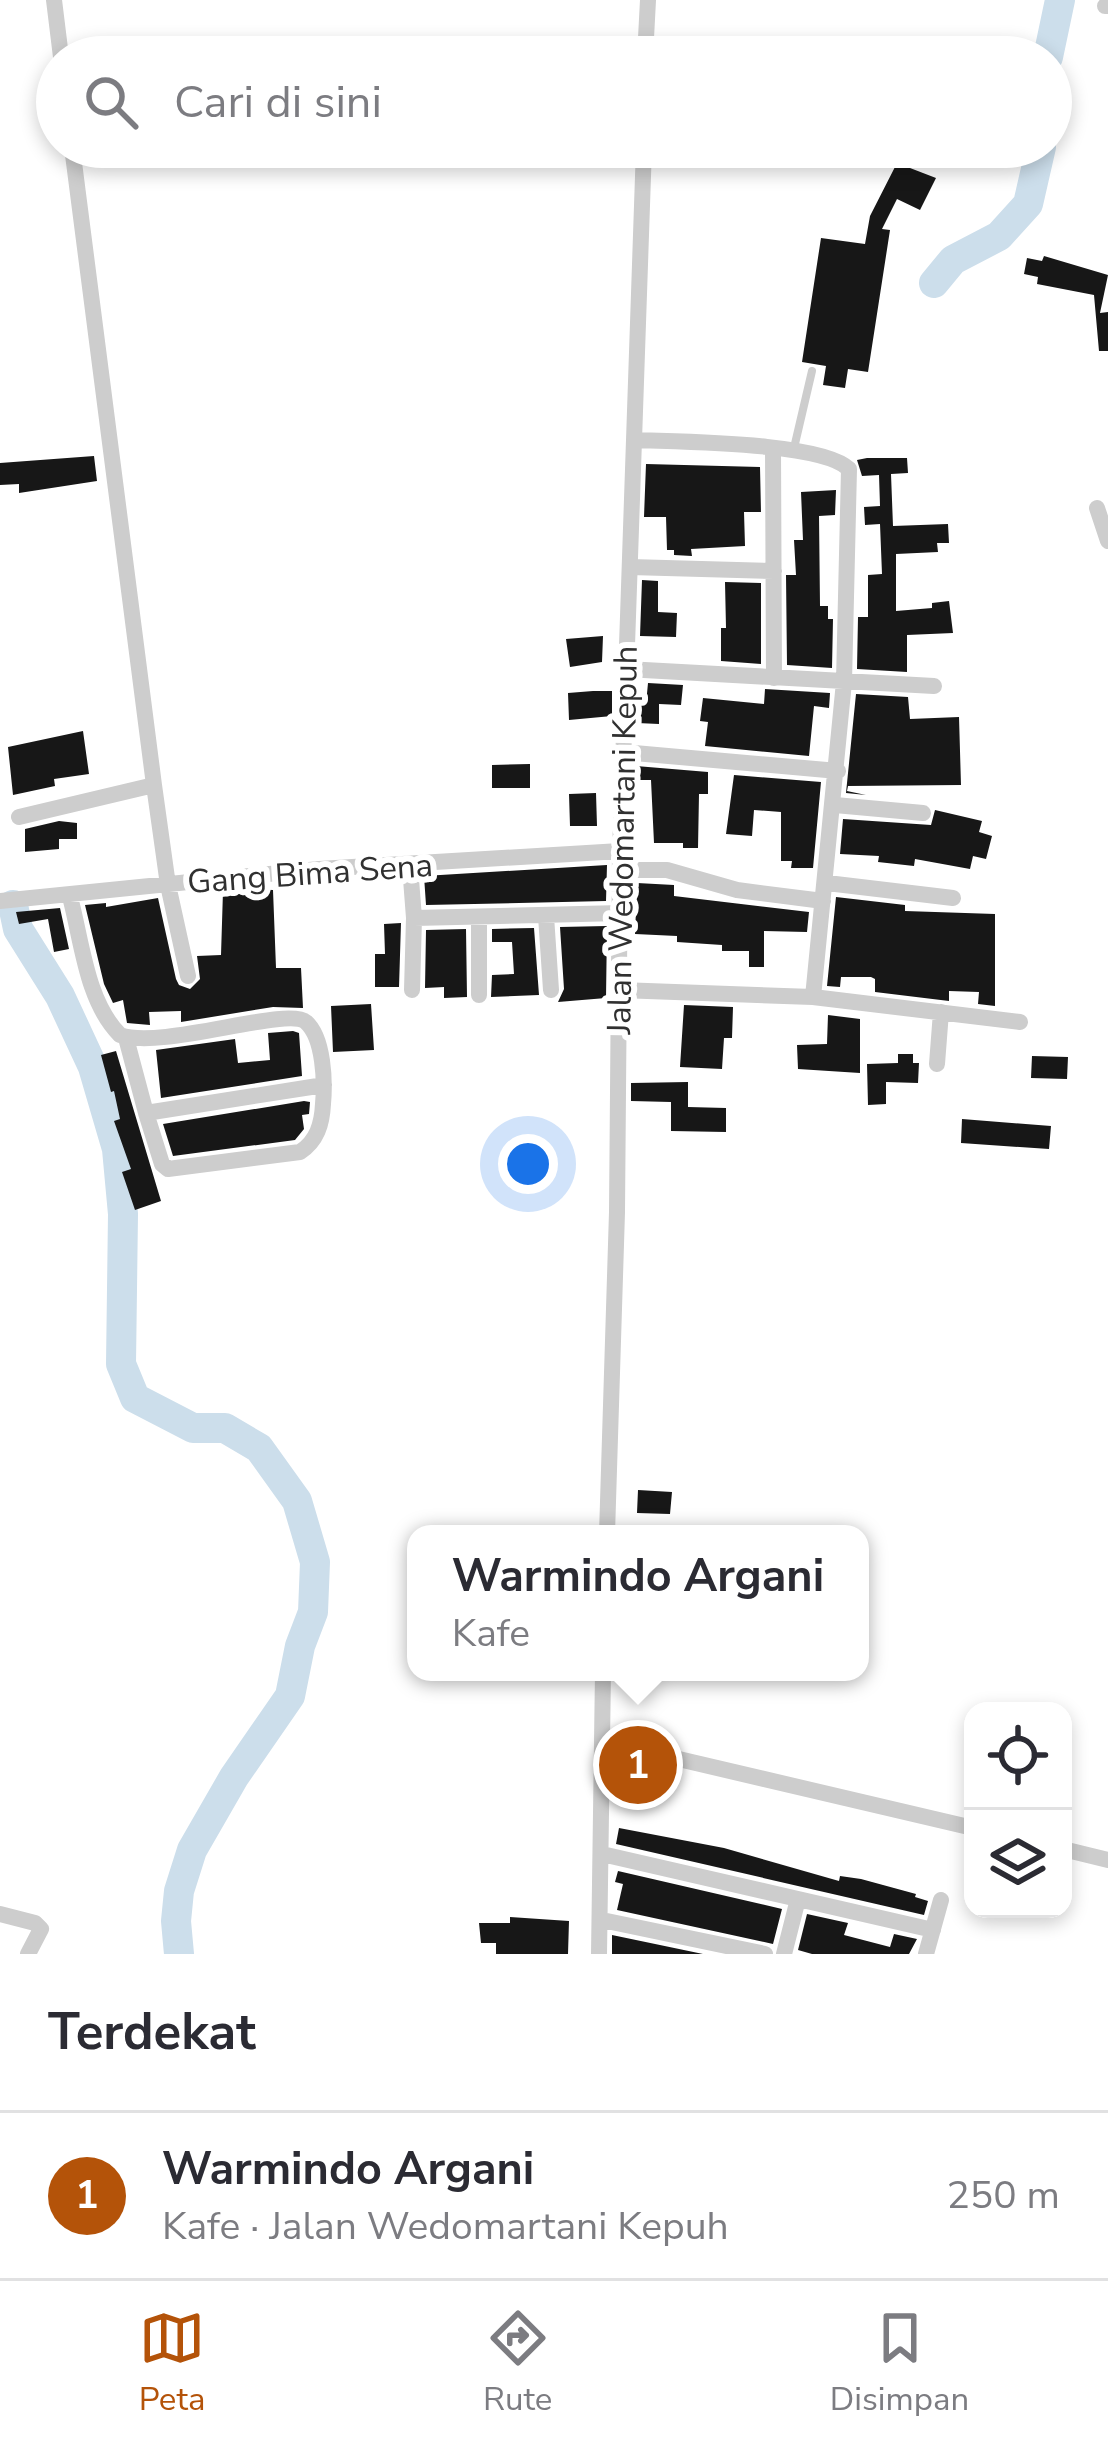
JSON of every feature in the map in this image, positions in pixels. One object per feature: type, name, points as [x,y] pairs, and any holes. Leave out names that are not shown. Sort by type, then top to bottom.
[{"type":"street","points":[[54,0],[58,36]]},
{"type":"street","points":[[646,36],[647,0]]},
{"type":"street","points":[[74,168],[168,885],[188,976]]},
{"type":"street","name":"Jalan Wedomartani Kepuh","points":[[607,1525],[620,861],[643,168]]},
{"type":"street","points":[[635,440],[794,450],[838,460],[852,477],[838,771],[813,998]]},
{"type":"street","points":[[773,448],[774,678]]},
{"type":"street","points":[[1097,508],[1108,541]]},
{"type":"street","points":[[630,567],[774,571]]},
{"type":"street","points":[[626,669],[934,686]]},
{"type":"street","points":[[623,752],[838,771]]},
{"type":"street","points":[[19,817],[154,785]]},
{"type":"street","points":[[835,805],[923,813]]},
{"type":"street","name":"Gang Bima Sena","points":[[0,901],[320,869],[620,861],[736,890],[952,898]]},
{"type":"street","points":[[410,866],[412,991]]},
{"type":"street","points":[[70,896],[99,1001],[111,1025],[126,1038],[162,1165],[168,1169],[293,1155],[306,1149],[322,1125],[325,1085],[315,1037],[302,1019],[253,1022],[217,1032],[126,1038]]},
{"type":"street","points":[[414,918],[620,913]]},
{"type":"street","points":[[478,995],[479,916]]},
{"type":"street","points":[[546,916],[551,990]]},
{"type":"street","points":[[620,990],[813,998],[1020,1022]]},
{"type":"street","points":[[937,1064],[941,1012]]},
{"type":"street","points":[[146,1113],[325,1085]]},
{"type":"street","points":[[599,1954],[603,1681]]},
{"type":"street","points":[[602,1741],[964,1826]]},
{"type":"street","points":[[1072,1851],[1108,1859]]},
{"type":"street","points":[[602,1854],[933,1930]]},
{"type":"street","points":[[784,1954],[798,1899]]},
{"type":"street","points":[[926,1954],[941,1900]]},
{"type":"street","points":[[0,1914],[41,1929],[28,1954]]},
{"type":"street","points":[[602,1920],[765,1954]]},
{"type":"lane","points":[[794,450],[812,371]]},
{"type":"building","points":[[894,168],[910,168],[936,178],[920,210],[897,199],[882,229],[890,230],[868,372],[848,369],[845,388],[823,385],[826,366],[802,362],[821,238],[865,244],[870,216]]},
{"type":"building","points":[[1044,256],[1108,275],[1100,313],[1108,312],[1108,351],[1099,351],[1094,295],[1037,284],[1038,277],[1024,274],[1027,258],[1042,261]]},
{"type":"building","points":[[94,456],[97,481],[19,493],[19,484],[0,485],[0,463]]},
{"type":"building","points":[[907,458],[908,473],[891,474],[893,526],[948,524],[949,543],[937,543],[938,552],[896,554],[896,611],[932,608],[932,603],[949,601],[953,633],[907,635],[907,672],[857,669],[858,617],[868,617],[868,575],[882,574],[880,524],[865,525],[864,507],[880,506],[879,475],[862,476],[857,460]]},
{"type":"building","points":[[646,464],[760,467],[761,512],[744,512],[745,546],[691,549],[692,556],[667,550],[666,517],[644,517]]},
{"type":"building","points":[[836,490],[835,515],[819,516],[820,606],[828,606],[828,619],[833,619],[832,668],[787,665],[786,575],[796,575],[794,540],[803,540],[801,492]]},
{"type":"building","points":[[642,580],[658,581],[658,612],[677,613],[676,637],[640,636]]},
{"type":"building","points":[[725,582],[761,583],[761,664],[721,661]]},
{"type":"building","points":[[603,636],[602,662],[570,667],[566,639]]},
{"type":"building","points":[[648,683],[683,685],[681,705],[659,704],[659,724],[637,723],[638,704],[646,704]]},
{"type":"building","points":[[765,689],[830,693],[829,708],[814,706],[809,756],[705,746],[708,722],[700,721],[703,698],[764,704]]},
{"type":"building","points":[[612,691],[612,716],[569,720],[568,693]]},
{"type":"building","points":[[856,694],[908,697],[910,719],[959,717],[961,785],[848,786],[847,791],[866,795],[846,793]]},
{"type":"building","points":[[83,731],[89,774],[54,779],[55,786],[13,795],[8,747]]},
{"type":"building","points":[[530,764],[530,788],[492,788],[492,765]]},
{"type":"building","points":[[636,766],[708,772],[708,794],[699,794],[698,848],[654,843],[651,780],[635,780]]},
{"type":"building","points":[[734,775],[821,782],[813,868],[791,868],[792,861],[781,861],[781,812],[754,810],[752,836],[726,834]]},
{"type":"building","points":[[596,793],[597,826],[570,826],[569,794]]},
{"type":"building","points":[[935,810],[982,821],[979,832],[992,836],[986,859],[973,856],[970,869],[915,859],[914,866],[878,862],[879,856],[840,854],[843,819],[931,825]]},
{"type":"building","points":[[59,821],[77,823],[77,839],[59,839],[59,849],[25,852],[25,829]]},
{"type":"building","points":[[607,865],[606,901],[426,905],[424,876]]},
{"type":"building","points":[[637,883],[674,885],[674,896],[809,912],[807,932],[764,931],[764,967],[749,967],[749,951],[677,942],[677,936],[635,934]]},
{"type":"building","points":[[273,890],[276,968],[301,968],[303,1008],[273,1007],[181,1022],[181,1011],[149,1012],[150,1025],[127,1023],[123,1000],[113,1003],[104,984],[85,905],[106,903],[106,907],[158,898],[176,979],[190,989],[200,979],[197,956],[221,955],[223,891]]},
{"type":"building","points":[[836,897],[905,905],[905,911],[995,914],[995,1006],[978,1004],[979,992],[949,991],[949,1001],[875,992],[871,977],[841,977],[840,987],[827,986]]},
{"type":"building","points":[[60,908],[69,949],[54,952],[48,919],[19,924],[16,912]]},
{"type":"building","points":[[401,923],[399,987],[375,987],[375,954],[385,954],[384,924]]},
{"type":"building","points":[[607,926],[606,998],[558,1002],[564,989],[560,927]]},
{"type":"building","points":[[534,928],[539,995],[491,997],[492,975],[514,974],[512,942],[492,942],[492,929]]},
{"type":"building","points":[[466,929],[467,997],[444,998],[444,987],[425,988],[426,930]]},
{"type":"building","points":[[371,1004],[374,1050],[333,1052],[331,1006]]},
{"type":"building","points":[[684,1005],[733,1007],[732,1038],[724,1038],[722,1069],[680,1067]]},
{"type":"building","points":[[828,1015],[860,1019],[860,1073],[798,1069],[797,1045],[827,1044]]},
{"type":"building","points":[[268,1033],[299,1033],[302,1076],[161,1098],[156,1050],[235,1039],[238,1063],[270,1060]]},
{"type":"building","points":[[116,1051],[161,1201],[135,1210],[122,1172],[131,1169],[114,1121],[120,1119],[114,1091],[101,1055]]},
{"type":"building","points":[[898,1054],[913,1054],[913,1063],[919,1063],[918,1083],[886,1082],[886,1104],[868,1105],[867,1064],[898,1063]]},
{"type":"building","points":[[1032,1056],[1068,1057],[1067,1079],[1031,1078]]},
{"type":"building","points":[[688,1082],[688,1107],[726,1108],[726,1132],[671,1131],[671,1102],[631,1101],[631,1083]]},
{"type":"building","points":[[310,1102],[309,1114],[302,1115],[304,1129],[295,1140],[173,1156],[163,1124]]},
{"type":"building","points":[[962,1119],[1051,1126],[1049,1149],[961,1143]]},
{"type":"building","points":[[638,1490],[672,1492],[670,1514],[637,1513]]},
{"type":"building","points":[[619,1828],[724,1848],[839,1881],[840,1876],[861,1879],[928,1901],[924,1915],[616,1844]]},
{"type":"building","points":[[618,1871],[782,1909],[773,1944],[617,1910],[623,1884],[615,1882]]},
{"type":"building","points":[[807,1914],[848,1923],[844,1935],[890,1947],[894,1934],[917,1939],[909,1954],[812,1954],[798,1950]]},
{"type":"building","points":[[510,1917],[569,1921],[568,1954],[496,1954],[496,1943],[481,1943],[479,1923],[510,1923]]},
{"type":"building","points":[[612,1935],[703,1954],[612,1954]]},
{"type":"waterway","points":[[1052,36],[1060,0]]},
{"type":"waterway","points":[[934,283],[953,260],[999,236],[1028,204],[1036,168]]},
{"type":"waterway","points":[[13,905],[18,929],[60,996],[93,1067],[117,1149],[123,1214],[121,1364],[135,1398],[193,1428],[225,1428],[259,1448],[297,1501],[315,1562],[313,1612],[290,1696],[234,1777],[192,1850],[179,1891],[179,1954]]},
{"type":"place","name":"Warmindo Argani","points":[[638,1765]]}]
